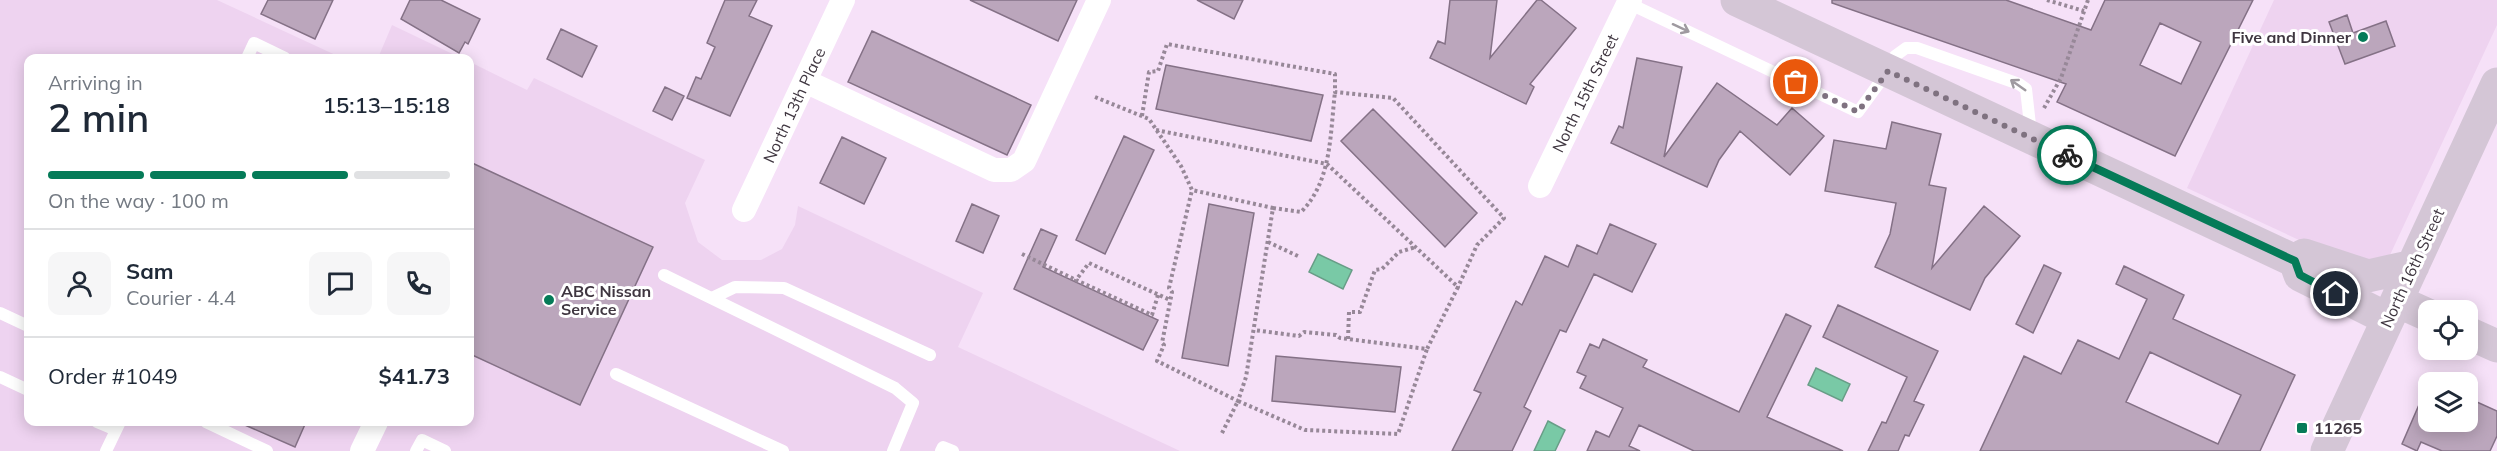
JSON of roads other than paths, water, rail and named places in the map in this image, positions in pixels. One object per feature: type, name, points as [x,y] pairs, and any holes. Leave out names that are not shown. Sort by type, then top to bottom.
[{"type":"street","name":"North 13th Place","points":[[744,210],[843,0]]},
{"type":"street","points":[[805,81],[994,170],[1011,170],[1024,161],[1099,0]]},
{"type":"street","points":[[1737,0],[1888,71],[2035,127],[2295,261],[2300,275],[2392,310],[2418,314]]},
{"type":"street","name":"North 15th Street","points":[[1540,186],[1627,1]]},
{"type":"street","name":"North 16th Street","points":[[2327,451],[2497,84]]},
{"type":"street","points":[[2295,261],[2304,255],[2368,276],[2413,266]]},
{"type":"street","points":[[2478,337],[2497,346]]},
{"type":"street","points":[[362,451],[374,426]]},
{"type":"lane","points":[[1627,1],[1858,112],[1888,71],[1895,56],[1906,48],[1917,48],[2004,76],[2026,89],[2035,127]]},
{"type":"lane","points":[[249,54],[254,43],[277,54]]},
{"type":"lane","points":[[664,275],[895,388],[914,403],[893,451]]},
{"type":"lane","points":[[712,298],[735,287],[784,288],[930,356]]},
{"type":"lane","points":[[0,313],[24,324]]},
{"type":"lane","points":[[616,374],[783,451]]},
{"type":"lane","points":[[0,377],[24,388]]},
{"type":"lane","points":[[106,451],[118,426]]},
{"type":"lane","points":[[214,426],[267,451]]},
{"type":"lane","points":[[416,451],[422,440],[446,451]]},
{"type":"lane","points":[[941,451],[943,447],[953,451]]},
{"type":"place","name":"Five and Dinner","points":[[2363,37]]},
{"type":"place","name":"ABC Nissan Service","points":[[549,300]]},
{"type":"place","name":"11265","points":[[2302,428]]}]
